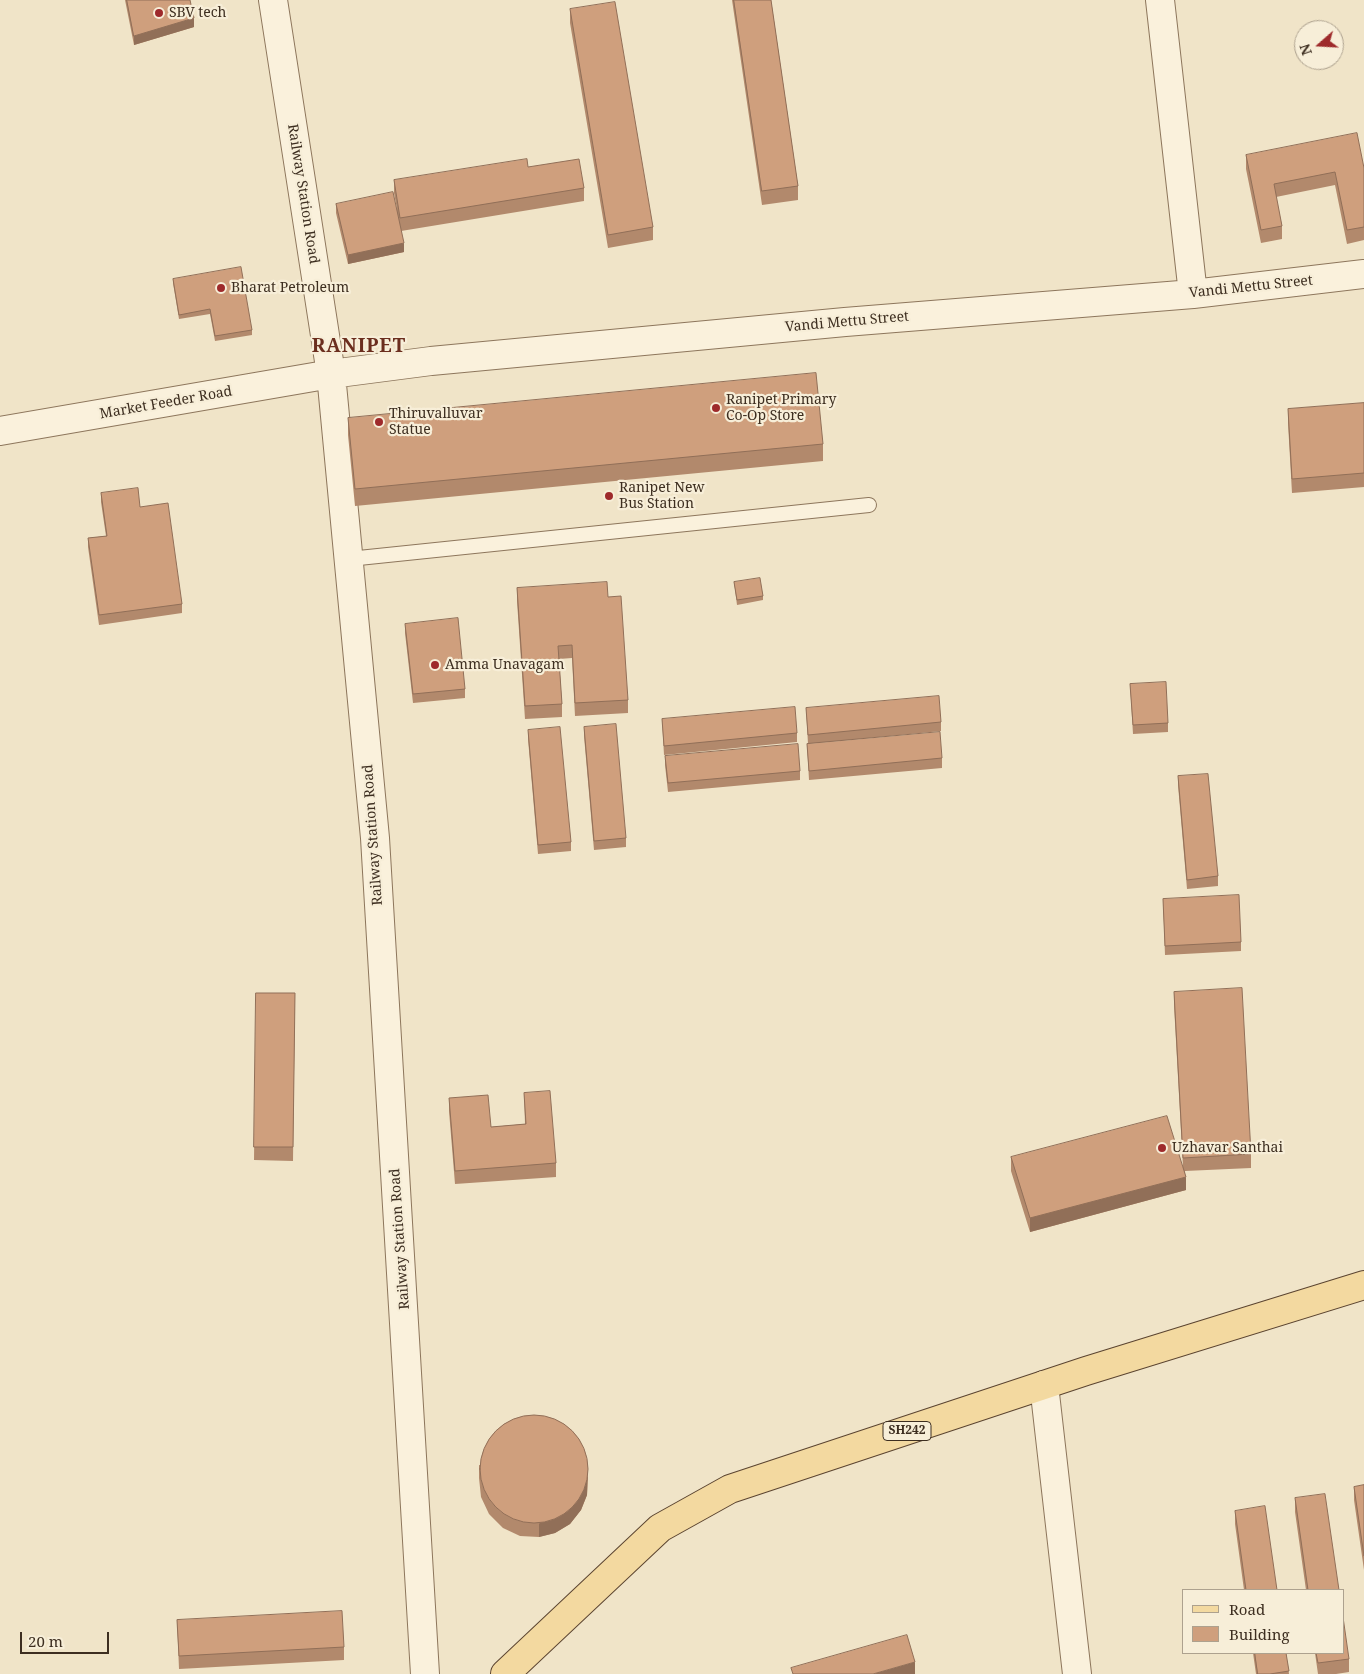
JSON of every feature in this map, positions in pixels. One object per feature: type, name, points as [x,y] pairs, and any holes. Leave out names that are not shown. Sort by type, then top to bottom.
[{"type":"main road","name":"SH242","points":[[505,1674],[660,1528],[730,1489],[1044,1385],[1364,1285]]},
{"type":"street","name":"Railway Station Road","points":[[273,0],[331,374],[375,838],[425,1674]]},
{"type":"street","points":[[1160,0],[1193,294]]},
{"type":"street","name":"Vandi Mettu Street","points":[[331,374],[431,361],[835,323],[1193,294],[1364,274]]},
{"type":"street","name":"Market Feeder Road","points":[[0,431],[331,374]]},
{"type":"street","points":[[1044,1385],[1077,1674]]},
{"type":"lane","points":[[349,559],[869,505]]},
{"type":"building","name":"SBV tech","points":[[127,0],[190,0],[194,18],[134,36]]},
{"type":"building","points":[[734,0],[771,0],[798,186],[762,191]]},
{"type":"building","points":[[615,2],[653,227],[608,235],[570,9]]},
{"type":"building","points":[[1357,133],[1364,168],[1364,227],[1347,230],[1335,172],[1274,184],[1282,226],[1261,230],[1246,155]]},
{"type":"building","points":[[527,159],[528,167],[579,159],[584,188],[400,218],[394,180]]},
{"type":"building","points":[[393,192],[404,243],[348,255],[336,204]]},
{"type":"building","points":[[241,267],[252,330],[215,336],[210,309],[179,315],[173,279]]},
{"type":"building","points":[[816,373],[823,444],[355,489],[348,418]]},
{"type":"building","points":[[1364,403],[1364,473],[1292,479],[1288,409]]},
{"type":"building","points":[[138,488],[140,507],[168,503],[182,604],[99,615],[88,538],[107,536],[101,493]]},
{"type":"building","points":[[760,578],[763,596],[737,600],[734,582]]},
{"type":"building","points":[[607,582],[608,597],[621,596],[628,700],[575,703],[572,645],[558,646],[562,704],[525,706],[517,588]]},
{"type":"building","name":"Amma Unavagam","points":[[458,618],[465,689],[413,694],[405,624]]},
{"type":"building","points":[[1166,682],[1168,723],[1133,725],[1130,684]]},
{"type":"building","points":[[939,696],[941,722],[808,735],[806,708]]},
{"type":"building","points":[[795,707],[797,733],[664,746],[662,719]]},
{"type":"building","points":[[616,724],[626,838],[594,841],[584,727]]},
{"type":"building","points":[[560,727],[571,842],[538,845],[528,730]]},
{"type":"building","points":[[940,732],[942,758],[809,771],[807,744]]},
{"type":"building","points":[[798,744],[800,771],[668,783],[665,756]]},
{"type":"building","points":[[1208,774],[1218,876],[1187,880],[1178,776]]},
{"type":"building","points":[[1239,895],[1241,942],[1165,946],[1163,899]]},
{"type":"building","points":[[1242,988],[1251,1154],[1183,1158],[1174,992]]},
{"type":"building","points":[[256,993],[295,993],[293,1147],[254,1147]]},
{"type":"building","points":[[550,1091],[556,1163],[455,1171],[449,1098],[488,1095],[491,1127],[526,1124],[524,1093]]},
{"type":"building","points":[[1167,1116],[1186,1177],[1030,1218],[1011,1157]]},
{"type":"building","points":[[534,1415],[555,1419],[572,1431],[584,1448],[588,1469],[584,1490],[572,1507],[555,1519],[534,1523],[513,1519],[496,1507],[484,1490],[480,1469],[484,1448],[496,1431],[513,1419]]},
{"type":"building","points":[[1364,1485],[1364,1556],[1354,1487]]},
{"type":"building","points":[[1325,1494],[1339,1589],[1308,1589],[1295,1498]]},
{"type":"building","points":[[1265,1506],[1277,1589],[1246,1589],[1235,1511]]},
{"type":"building","points":[[342,1611],[344,1647],[179,1656],[177,1620]]},
{"type":"building","points":[[1344,1624],[1349,1659],[1318,1663],[1316,1654],[1344,1654]]},
{"type":"building","points":[[907,1635],[915,1662],[873,1674],[793,1674],[791,1668]]},
{"type":"building","points":[[1255,1654],[1286,1654],[1289,1671],[1258,1674]]},
{"type":"place","name":"SBV tech","points":[[159,13]]},
{"type":"place","name":"Bharat Petroleum","points":[[221,288]]},
{"type":"place","name":"Ranipet Primary Co-Op Store","points":[[716,408]]},
{"type":"place","name":"Thiruvalluvar Statue","points":[[379,422]]},
{"type":"place","name":"Ranipet New Bus Station","points":[[609,496]]},
{"type":"place","name":"Amma Unavagam","points":[[435,665]]},
{"type":"place","name":"Uzhavar Santhai","points":[[1162,1148]]},
{"type":"district","name":"RANIPET","points":[[359,347]]}]
